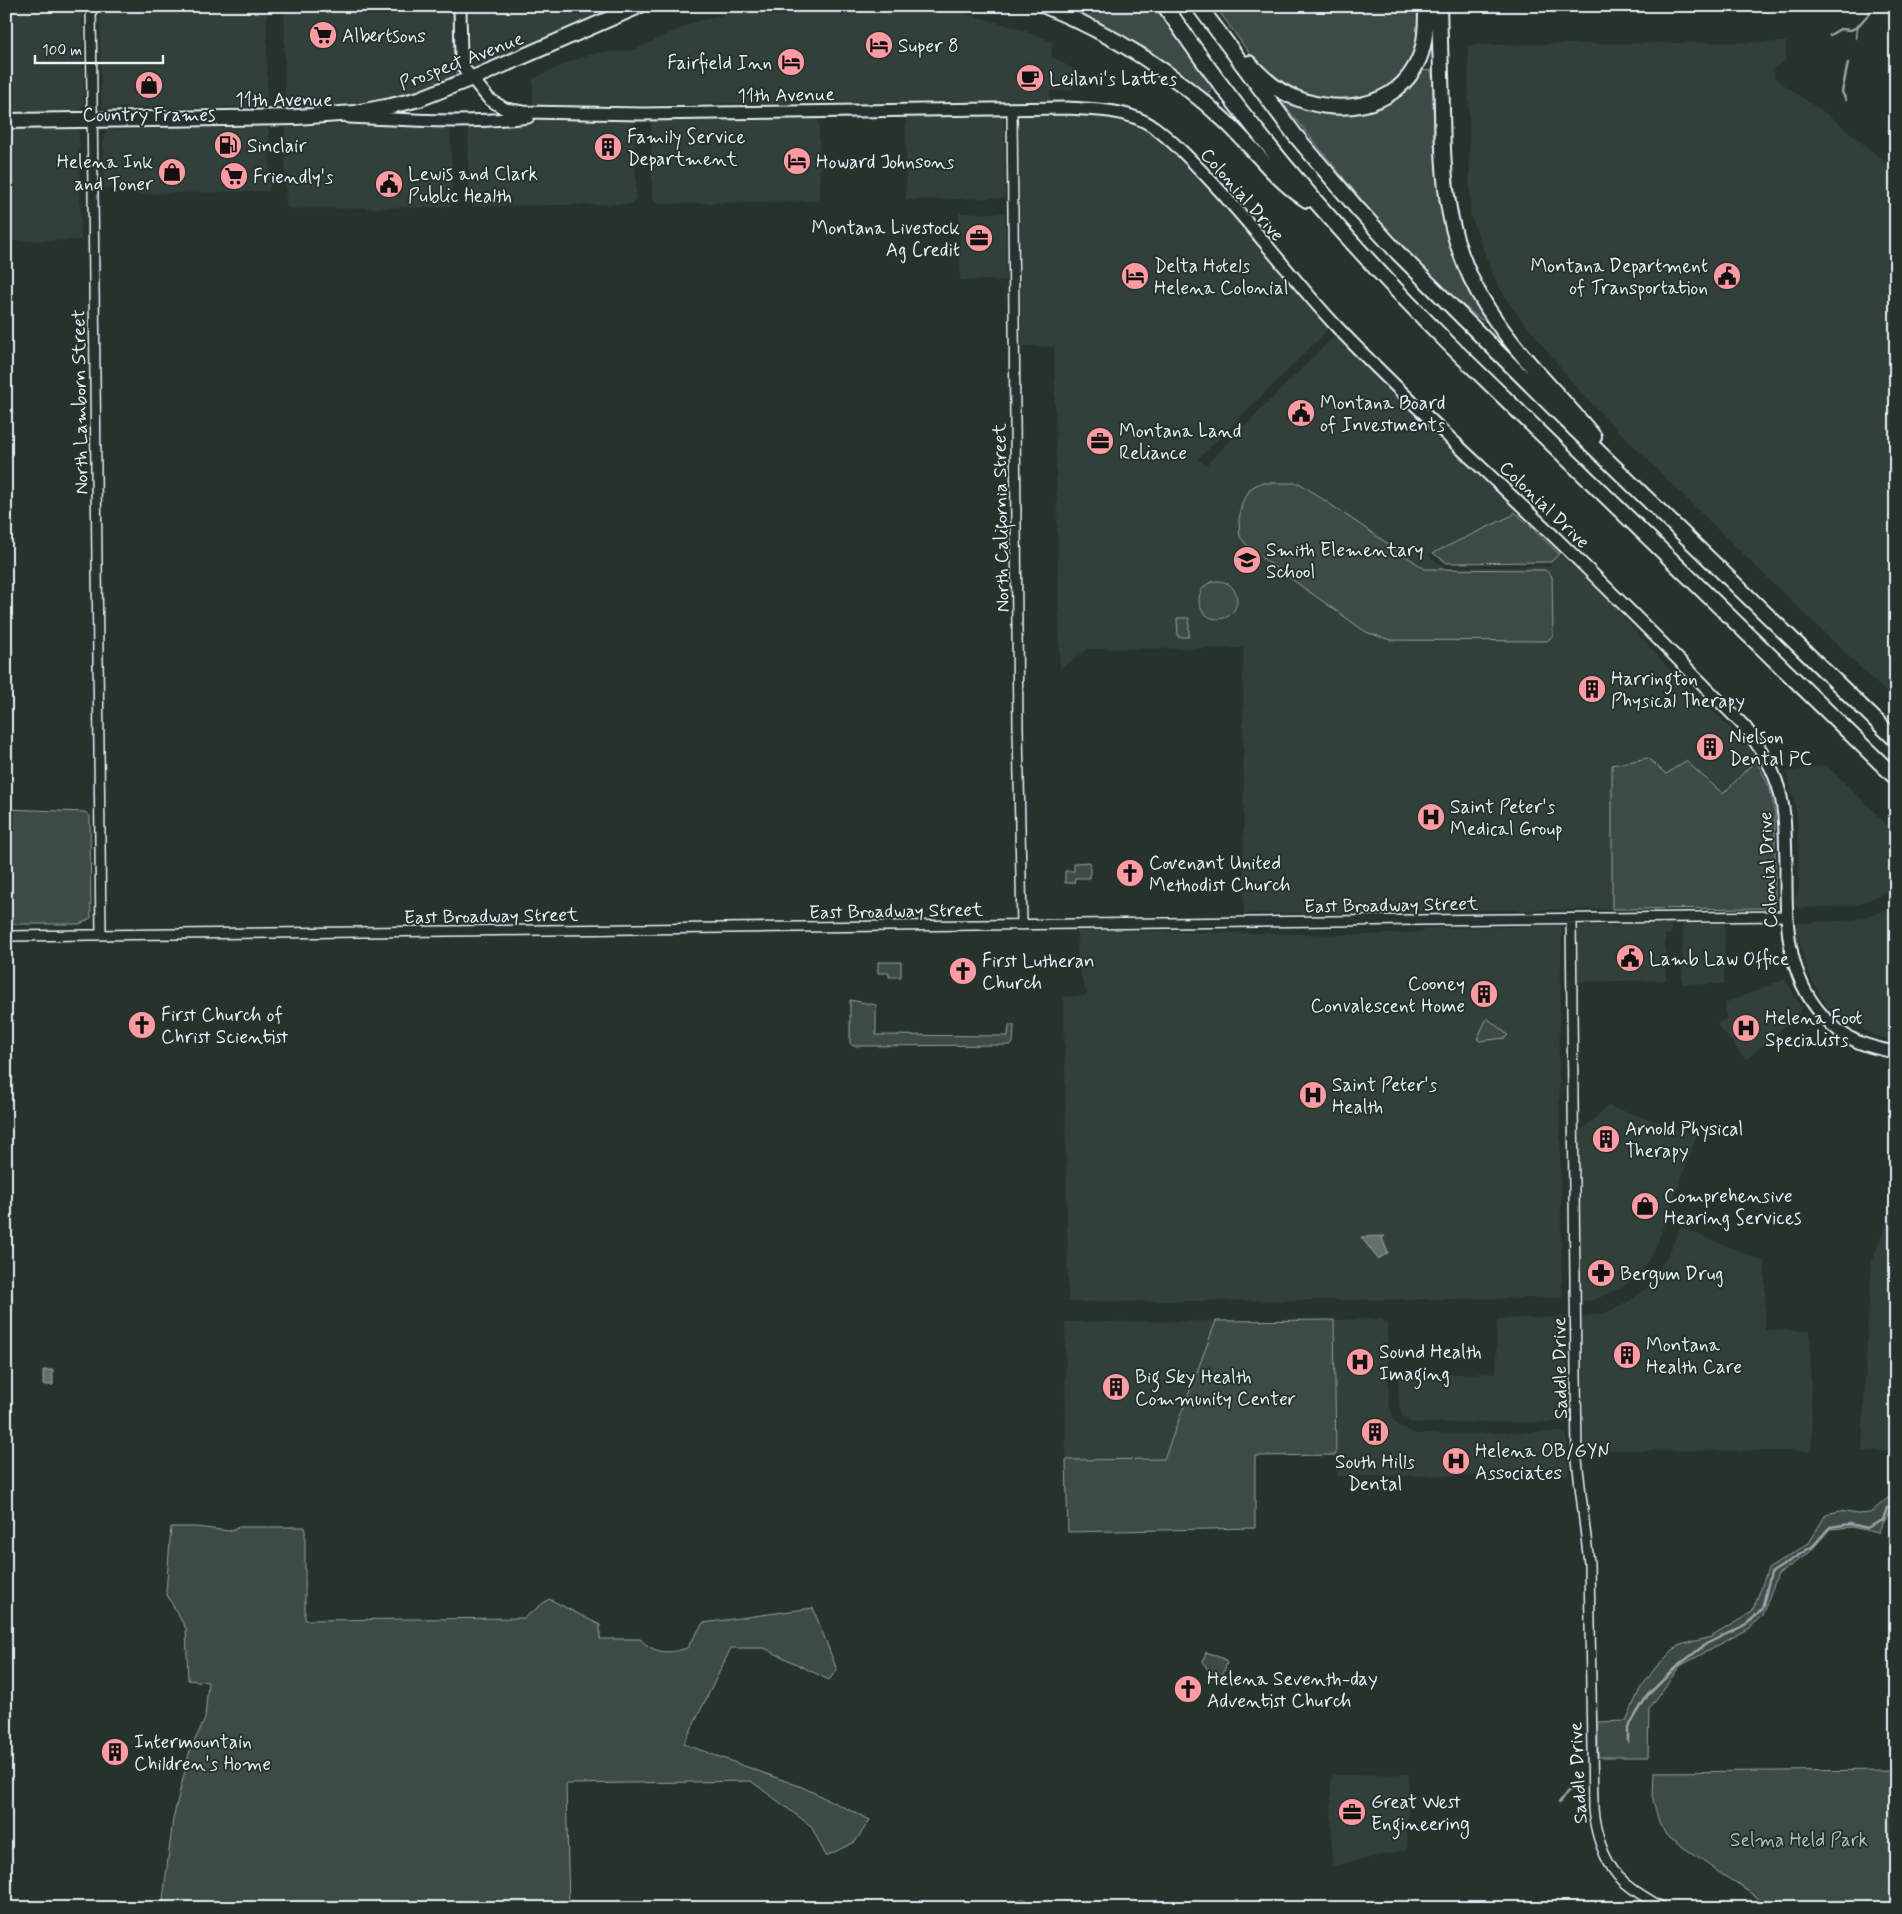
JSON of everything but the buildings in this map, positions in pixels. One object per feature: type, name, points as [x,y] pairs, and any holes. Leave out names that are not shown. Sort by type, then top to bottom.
[{"type":"highway","name":"Prospect Avenue","points":[[318,116],[354,113],[391,106],[429,95],[472,79],[639,6]]},
{"type":"highway","points":[[624,13],[648,6]]},
{"type":"highway","points":[[1045,6],[1112,38],[1175,79],[1230,126],[1290,188],[1320,208]]},
{"type":"highway","points":[[1165,6],[1241,111],[1320,208],[1367,260],[1449,344],[1896,778]]},
{"type":"highway","points":[[1200,6],[1250,65],[1273,86],[1303,101],[1344,108],[1359,106],[1381,99],[1406,80],[1418,60],[1423,46],[1426,6]]},
{"type":"highway","points":[[1200,6],[1290,129],[1377,230],[1458,315],[1896,740]]},
{"type":"highway","points":[[1439,6],[1444,183],[1450,217],[1462,258],[1481,298],[1505,333],[1632,485]]},
{"type":"highway","name":"11th Avenue","points":[[6,121],[318,116]]},
{"type":"main road","name":"11th Avenue","points":[[460,6],[461,58],[465,70],[488,99],[505,109],[523,112],[643,114],[1012,110]]},
{"type":"main road","name":"Colonial Drive","points":[[1012,110],[1068,108],[1122,113],[1135,116],[1173,142],[1232,203],[1283,266],[1337,327],[1566,548],[1745,727],[1765,757],[1777,784],[1785,830],[1786,916],[1789,942],[1802,986],[1816,1009],[1839,1033],[1857,1042],[1896,1053]]},
{"type":"main road","name":"11th Avenue","points":[[318,116],[396,120],[506,120],[561,112]]},
{"type":"street","name":"North Lamborn Street","points":[[91,6],[101,935]]},
{"type":"street","name":"North California Street","points":[[1012,110],[1018,728],[1022,925]]},
{"type":"street","name":"East Broadway Street","points":[[6,936],[1786,916]]},
{"type":"street","name":"Saddle Drive","points":[[1570,918],[1577,1460],[1589,1563],[1594,1825],[1604,1854],[1617,1876],[1662,1908]]},
{"type":"shaded area","points":[[6,6],[82,6],[84,105],[81,109],[76,111],[6,112]]},
{"type":"shaded area","points":[[100,6],[267,6],[267,106],[104,108],[101,101]]},
{"type":"shaded area","points":[[284,6],[453,6],[453,53],[458,75],[427,88],[376,101],[292,108],[285,103]]},
{"type":"shaded area","points":[[469,6],[619,6],[620,8],[485,66],[476,66],[473,64],[470,50]]},
{"type":"shaded area","points":[[756,6],[930,6],[958,11],[1023,30],[1053,42],[1051,56],[1078,72],[1073,90],[1050,91],[1050,100],[533,106],[533,79],[571,61],[597,53],[634,50],[692,23]]},
{"type":"shaded area","points":[[1786,42],[1786,60],[1774,68],[1774,78],[1832,118],[1896,171],[1896,702],[1704,516],[1580,392],[1508,302],[1493,275],[1470,214],[1468,45]]},
{"type":"shaded area","points":[[997,115],[1004,120],[1004,198],[906,200],[906,116]]},
{"type":"shaded area","points":[[1032,115],[1092,115],[1113,118],[1133,123],[1149,133],[1166,146],[1224,207],[1328,328],[1198,459],[1206,465],[1335,335],[1516,511],[1513,515],[1428,555],[1446,568],[1551,567],[1550,564],[1559,554],[1585,576],[1671,671],[1749,748],[1756,760],[1723,794],[1686,761],[1666,774],[1612,765],[1612,909],[1244,914],[1243,648],[1088,649],[1060,669],[1054,347],[1022,346],[1019,120],[1021,117]]},
{"type":"shaded area","points":[[813,117],[818,119],[819,126],[820,196],[815,201],[657,204],[652,198],[651,120]]},
{"type":"shaded area","points":[[548,120],[633,121],[635,126],[636,197],[633,204],[472,206],[469,204],[468,126]]},
{"type":"shaded area","points":[[367,124],[450,126],[452,205],[445,207],[290,209],[286,207],[285,127]]},
{"type":"shaded area","points":[[266,127],[269,130],[270,191],[136,194],[136,187],[104,188],[103,136],[108,130]]},
{"type":"shaded area","points":[[6,130],[79,131],[81,240],[6,241]]},
{"type":"shaded area","points":[[959,213],[1005,213],[1006,280],[960,280]]},
{"type":"shaded area","points":[[1826,765],[1896,833],[1896,887],[1859,904],[1798,908],[1794,899],[1799,889],[1798,828],[1795,804],[1786,772]]},
{"type":"shaded area","points":[[1887,910],[1896,924],[1896,1041],[1874,1035],[1840,1017],[1827,1006],[1816,989],[1806,967],[1794,929],[1796,924],[1800,923],[1853,920]]},
{"type":"shaded area","points":[[1671,924],[1671,934],[1665,935],[1666,980],[1577,982],[1578,926]]},
{"type":"shaded area","points":[[1683,924],[1725,924],[1724,984],[1682,984]]},
{"type":"shaded area","name":"Saint Peter's Health","points":[[1560,926],[1562,929],[1559,1048],[1562,1298],[1068,1302],[1064,997],[1087,995],[1078,965],[1077,930],[1368,935],[1424,932],[1423,928]]},
{"type":"shaded area","points":[[1785,979],[1802,1009],[1800,1013],[1746,1060],[1717,1024],[1726,1019],[1725,1003]]},
{"type":"shaded area","points":[[1608,1106],[1697,1135],[1654,1252],[1643,1269],[1624,1286],[1594,1300],[1584,1301],[1581,1298],[1580,1132]]},
{"type":"shaded area","points":[[1896,1196],[1896,1450],[1862,1451],[1872,1262]]},
{"type":"shaded area","points":[[1680,1227],[1765,1262],[1765,1330],[1810,1331],[1812,1451],[1584,1450],[1582,1319],[1583,1317],[1608,1312],[1629,1301],[1649,1286],[1669,1253]]},
{"type":"shaded area","points":[[1385,1236],[1382,1238],[1388,1253],[1378,1259],[1361,1237]]},
{"type":"shaded area","points":[[1564,1317],[1566,1320],[1567,1415],[1565,1422],[1419,1423],[1410,1422],[1402,1415],[1399,1405],[1398,1375],[1496,1373],[1497,1319]]},
{"type":"shaded area","points":[[1382,1319],[1387,1323],[1389,1404],[1394,1421],[1400,1427],[1417,1434],[1563,1432],[1567,1436],[1568,1475],[1337,1476],[1334,1320]]},
{"type":"shaded area","points":[[1216,1321],[1164,1459],[1066,1460],[1065,1322]]},
{"type":"shaded area","points":[[43,1370],[53,1370],[53,1385],[43,1385]]},
{"type":"shaded area","points":[[1409,1774],[1407,1850],[1332,1866],[1331,1777],[1334,1775]]},
{"type":"green space","points":[[1066,6],[1154,6],[1214,89],[1205,94],[1148,49]]},
{"type":"green space","points":[[1215,6],[1418,6],[1419,20],[1414,57],[1401,76],[1385,92],[1348,102],[1319,99],[1293,91],[1261,69]]},
{"type":"green space","points":[[1418,70],[1432,71],[1434,143],[1441,203],[1451,238],[1472,290],[1488,322],[1480,319],[1429,277],[1368,208],[1282,102],[1285,99],[1347,112]]},
{"type":"green space","points":[[1260,483],[1299,483],[1425,569],[1545,570],[1552,576],[1553,636],[1547,641],[1390,640],[1366,632],[1252,551],[1240,537],[1239,520],[1242,503],[1251,488]]},
{"type":"green space","points":[[1515,512],[1559,554],[1551,562],[1447,563],[1433,553],[1513,515]]},
{"type":"green space","points":[[1218,581],[1231,587],[1237,600],[1231,613],[1218,619],[1205,613],[1199,600],[1205,587]]},
{"type":"green space","points":[[1177,618],[1189,618],[1189,637],[1178,637]]},
{"type":"green space","points":[[1648,758],[1666,774],[1686,761],[1723,794],[1756,760],[1770,788],[1775,813],[1775,908],[1612,909],[1612,765]]},
{"type":"green space","points":[[6,809],[85,812],[90,816],[91,918],[80,924],[6,924]]},
{"type":"green space","points":[[1090,862],[1090,878],[1075,878],[1074,883],[1065,883],[1065,871],[1074,871],[1074,863]]},
{"type":"green space","points":[[878,962],[901,962],[901,977],[889,977],[889,973],[878,973]]},
{"type":"green space","points":[[850,1000],[876,1005],[876,1035],[1008,1036],[1009,1025],[1014,1025],[1013,1043],[1011,1045],[853,1046],[850,1043]]},
{"type":"green space","points":[[1487,1018],[1508,1035],[1505,1038],[1480,1041],[1477,1039]]},
{"type":"green space","points":[[1334,1320],[1336,1455],[1255,1456],[1255,1528],[1068,1532],[1066,1460],[1164,1459],[1216,1321]]},
{"type":"green space","points":[[1889,1497],[1896,1497],[1896,1508],[1891,1509],[1878,1533],[1852,1527],[1830,1529],[1809,1553],[1778,1574],[1762,1615],[1750,1628],[1680,1666],[1649,1709],[1648,1757],[1598,1757],[1598,1722],[1626,1721],[1640,1689],[1656,1667],[1677,1646],[1711,1637],[1752,1612],[1768,1569],[1809,1543],[1826,1514],[1840,1511],[1857,1514],[1870,1513]]},
{"type":"green space","points":[[171,1527],[196,1527],[229,1531],[239,1527],[305,1527],[305,1620],[524,1618],[549,1599],[600,1625],[600,1639],[640,1639],[651,1648],[668,1652],[687,1648],[703,1623],[813,1608],[837,1670],[829,1680],[764,1648],[731,1648],[684,1744],[802,1787],[870,1820],[855,1842],[826,1856],[811,1826],[751,1781],[566,1784],[569,1908],[162,1908],[173,1819],[190,1750],[205,1719],[208,1682],[188,1680],[186,1629],[166,1593]]},
{"type":"green space","points":[[1206,1652],[1224,1659],[1227,1663],[1222,1677],[1209,1672],[1203,1661]]},
{"type":"green space","name":"Selma Held Park","points":[[1896,1770],[1896,1908],[1773,1908],[1666,1835],[1659,1822],[1653,1800],[1654,1772]]},
{"type":"green space","points":[[1020,1899],[1025,1899],[1029,1902],[1029,1908],[1009,1908]]},
{"type":"waterway","points":[[1830,35],[1840,29],[1851,30],[1857,27],[1876,6]]},
{"type":"waterway","points":[[1856,38],[1857,27]]},
{"type":"waterway","points":[[1846,100],[1842,92],[1848,63]]},
{"type":"waterway","points":[[1628,1742],[1628,1728],[1647,1696],[1675,1668],[1706,1644],[1749,1623],[1762,1608],[1771,1573],[1813,1546],[1830,1527],[1850,1524],[1867,1528],[1883,1520],[1887,1508],[1896,1507]]},
{"type":"waterway","points":[[1559,1803],[1573,1784]]},
{"type":"place","name":"Albertsons","points":[[323,35]]},
{"type":"place","name":"Super 8","points":[[879,45]]},
{"type":"place","name":"Fairfield Inn","points":[[791,62]]},
{"type":"place","name":"Leilani's Lattes","points":[[1030,78]]},
{"type":"place","name":"Country Frames","points":[[149,85]]},
{"type":"place","name":"Sinclair","points":[[228,145]]},
{"type":"place","name":"Family Service Department","points":[[608,147]]},
{"type":"place","name":"Howard Johnsons","points":[[797,161]]},
{"type":"place","name":"Helena Ink and Toner","points":[[172,172]]},
{"type":"place","name":"Friendly's","points":[[234,176]]},
{"type":"place","name":"Lewis and Clark Public Health","points":[[389,184]]},
{"type":"place","name":"Montana Livestock Ag Credit","points":[[979,238]]},
{"type":"place","name":"Delta Hotels Helena Colonial","points":[[1135,276]]},
{"type":"place","name":"Montana Department of Transportation","points":[[1727,276]]},
{"type":"place","name":"Montana Board of Investments","points":[[1301,413]]},
{"type":"place","name":"Montana Land Reliance","points":[[1100,441]]},
{"type":"place","name":"Smith Elementary School","points":[[1247,560]]},
{"type":"place","name":"Harrington Physical Therapy","points":[[1592,689]]},
{"type":"place","name":"Nielson Dental PC","points":[[1710,747]]},
{"type":"place","name":"Saint Peter's Medical Group","points":[[1431,817]]},
{"type":"place","name":"Covenant United Methodist Church","points":[[1130,873]]},
{"type":"place","name":"Lamb Law Office","points":[[1630,958]]},
{"type":"place","name":"First Lutheran Church","points":[[963,971]]},
{"type":"place","name":"Cooney Convalescent Home","points":[[1484,994]]},
{"type":"place","name":"First Church of Christ Scientist","points":[[142,1025]]},
{"type":"place","name":"Helena Foot Specialists","points":[[1746,1028]]},
{"type":"place","name":"Saint Peter's Health","points":[[1313,1095]]},
{"type":"place","name":"Arnold Physical Therapy","points":[[1606,1139]]},
{"type":"place","name":"Comprehensive Hearing Services","points":[[1645,1206]]},
{"type":"place","name":"Bergum Drug","points":[[1601,1273]]},
{"type":"place","name":"Montana Health Care","points":[[1627,1355]]},
{"type":"place","name":"Sound Health Imaging","points":[[1360,1362]]},
{"type":"place","name":"Big Sky Health Community Center","points":[[1116,1387]]},
{"type":"place","name":"South Hills Dental","points":[[1375,1432]]},
{"type":"place","name":"Helena OB/GYN Associates","points":[[1456,1461]]},
{"type":"place","name":"Helena Seventh-day Adventist Church","points":[[1188,1689]]},
{"type":"place","name":"Intermountain Children's Home","points":[[115,1752]]},
{"type":"place","name":"Great West Engineering","points":[[1352,1812]]}]
